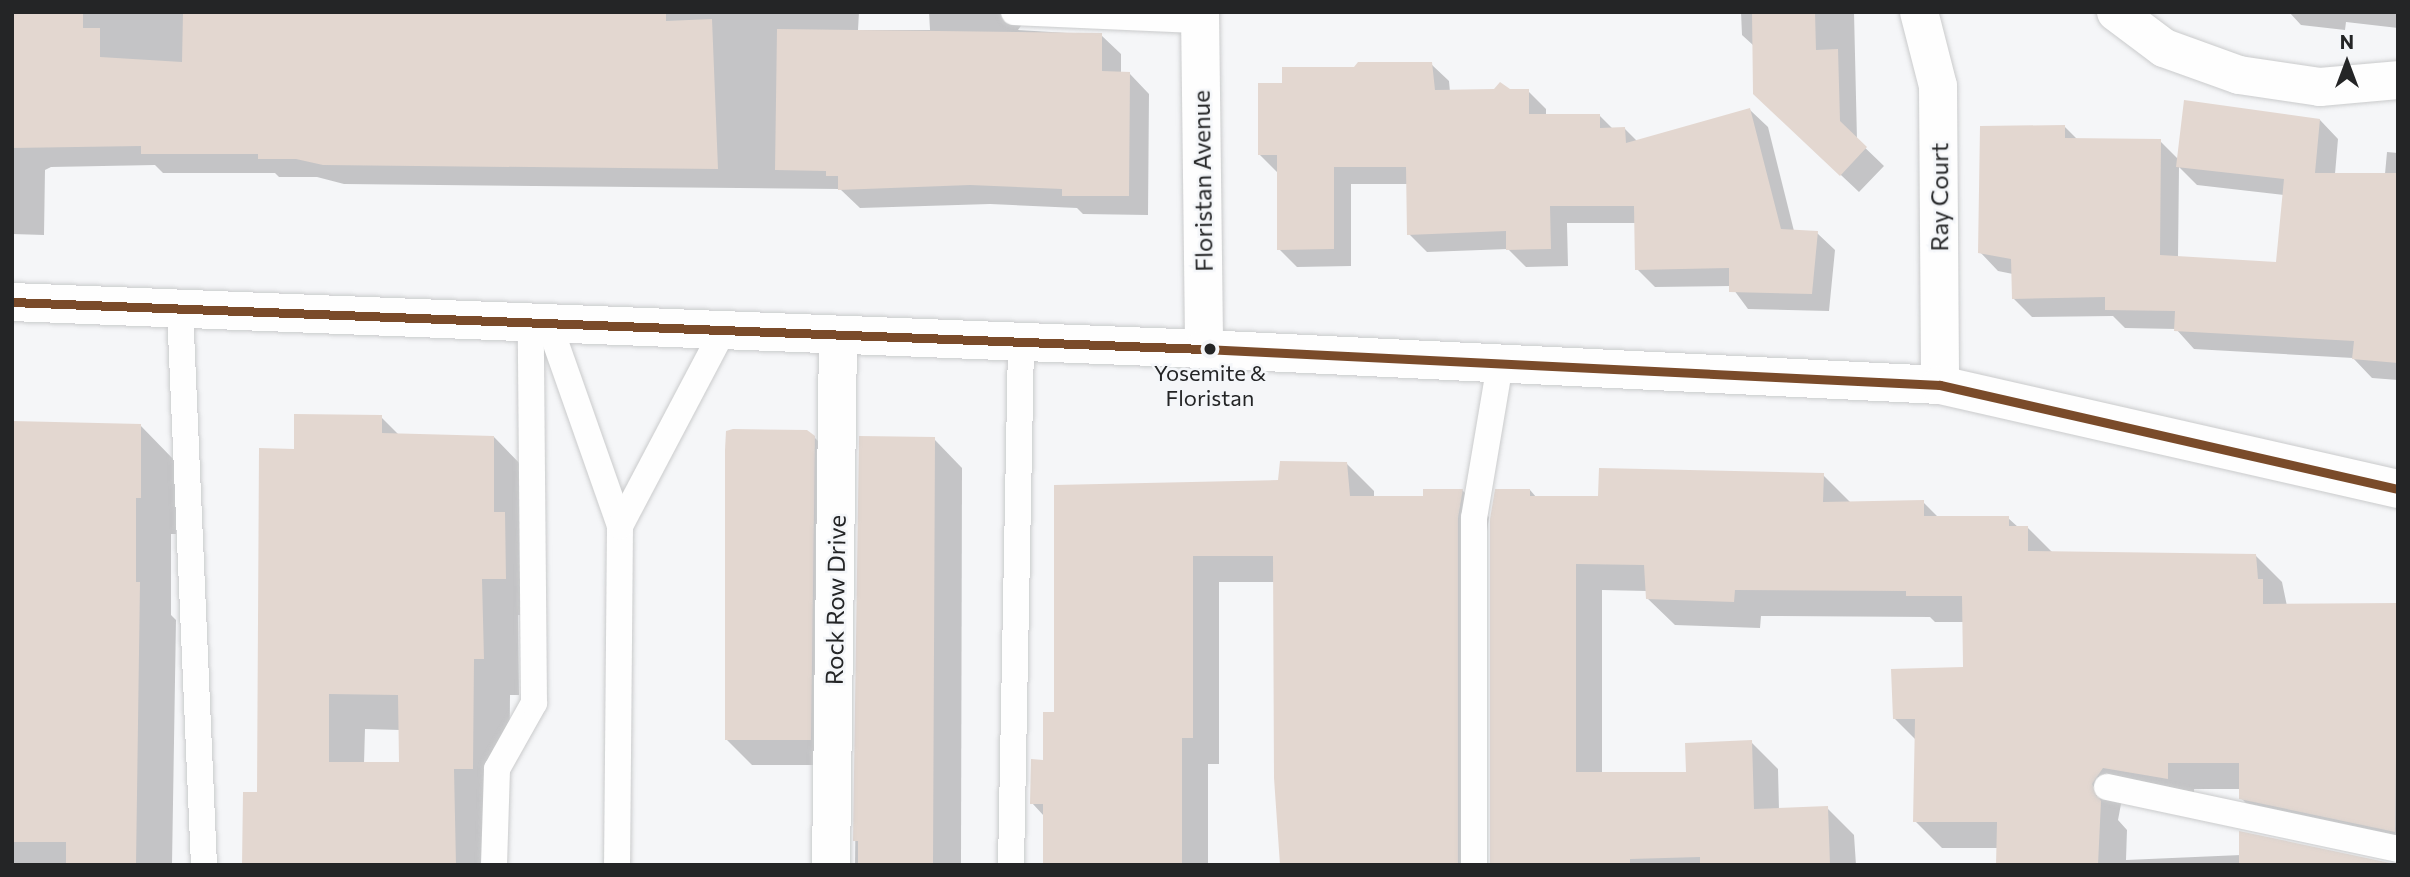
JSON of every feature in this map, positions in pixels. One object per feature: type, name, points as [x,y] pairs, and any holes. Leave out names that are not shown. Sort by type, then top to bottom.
[{"type":"street","name":"Ray Court","points":[[1919,12],[1938,86],[1940,384]]},
{"type":"street","points":[[2116,12],[2164,48],[2239,75],[2320,87],[2398,80]]},
{"type":"street","name":"Floristan Avenue","points":[[1200,16],[1204,349]]},
{"type":"street","points":[[12,302],[1204,349],[1940,384],[2398,489]]},
{"type":"street","name":"Rock Row Drive","points":[[831,865],[838,335]]},
{"type":"lane","points":[[1014,12],[1200,16]]},
{"type":"lane","points":[[180,309],[204,865]]},
{"type":"lane","points":[[540,323],[620,526],[617,865]]},
{"type":"lane","points":[[495,865],[498,769],[534,703],[540,323]]},
{"type":"lane","points":[[620,526],[723,331]]},
{"type":"lane","points":[[1011,865],[1021,342]]},
{"type":"lane","points":[[1474,865],[1474,518],[1500,364]]},
{"type":"lane","points":[[2107,787],[2398,849]]},
{"type":"building","points":[[12,12],[83,12],[83,28],[100,28],[100,57],[182,62],[183,12],[666,12],[666,21],[712,19],[718,169],[323,165],[296,159],[258,159],[258,154],[141,154],[141,146],[12,148]]},
{"type":"building","points":[[1752,12],[1815,12],[1816,50],[1838,49],[1840,121],[1867,147],[1840,176],[1753,94]]},
{"type":"building","points":[[777,29],[1102,33],[1102,71],[1130,72],[1129,196],[1062,196],[1062,189],[970,185],[838,190],[838,176],[826,176],[826,171],[775,170]]},
{"type":"building","points":[[1358,62],[1432,62],[1435,90],[1494,89],[1500,82],[1510,89],[1529,89],[1529,114],[1600,114],[1600,128],[1625,127],[1626,143],[1750,108],[1781,229],[1818,231],[1812,294],[1729,292],[1729,268],[1635,270],[1634,206],[1550,206],[1551,249],[1506,250],[1506,231],[1407,235],[1406,167],[1334,167],[1334,249],[1277,250],[1277,155],[1258,155],[1258,83],[1282,83],[1282,67],[1354,67]]},
{"type":"building","points":[[2184,100],[2320,119],[2315,173],[2398,173],[2398,363],[2352,359],[2354,341],[2174,331],[2175,311],[2105,310],[2105,297],[2012,299],[2011,259],[1978,253],[1980,126],[2065,125],[2065,138],[2161,139],[2160,255],[2276,262],[2284,179],[2176,167]]},
{"type":"building","points":[[294,414],[382,415],[382,433],[494,436],[494,512],[505,512],[506,579],[482,579],[484,659],[474,659],[473,769],[454,769],[456,865],[242,865],[243,792],[257,792],[259,448],[294,449]],"holes":[[[329,694],[398,695],[399,762],[329,762]]]},
{"type":"building","points":[[12,421],[141,424],[141,498],[136,498],[136,582],[140,582],[136,865],[66,865],[66,842],[14,842],[12,836]]},
{"type":"building","points":[[807,430],[815,436],[811,740],[725,740],[725,450],[726,431]]},
{"type":"building","points":[[859,436],[935,437],[933,865],[858,865],[858,841],[853,841]]},
{"type":"building","points":[[1280,461],[1347,462],[1350,496],[1423,496],[1423,489],[1463,489],[1458,518],[1458,865],[1280,865],[1274,778],[1273,556],[1193,556],[1193,738],[1182,738],[1182,865],[1043,865],[1043,804],[1030,804],[1031,759],[1043,760],[1043,712],[1054,712],[1054,485],[1278,480]]},
{"type":"building","points":[[1599,468],[1824,473],[1823,502],[1924,500],[1924,516],[2009,516],[2009,526],[2028,526],[2028,551],[2256,554],[2258,579],[2263,579],[2263,604],[2398,603],[2395,832],[2239,799],[2239,763],[2168,763],[2168,779],[2103,768],[2092,784],[2101,801],[2098,865],[1996,865],[1997,822],[1913,822],[1915,719],[1893,719],[1891,669],[1963,667],[1962,596],[1906,596],[1906,591],[1735,590],[1734,602],[1646,599],[1644,565],[1576,564],[1576,772],[1686,772],[1685,743],[1752,740],[1754,809],[1828,806],[1830,865],[1700,865],[1700,857],[1630,859],[1630,865],[1490,865],[1490,519],[1495,489],[1530,489],[1530,496],[1598,496]]},
{"type":"building","points":[[2239,831],[2395,864],[2395,865],[2239,865]]},
{"type":"transit line","points":[[12,302],[1204,349],[1940,385],[2398,489]]},
{"type":"place","name":"Yosemite & Floristan","points":[[1210,349]]}]
